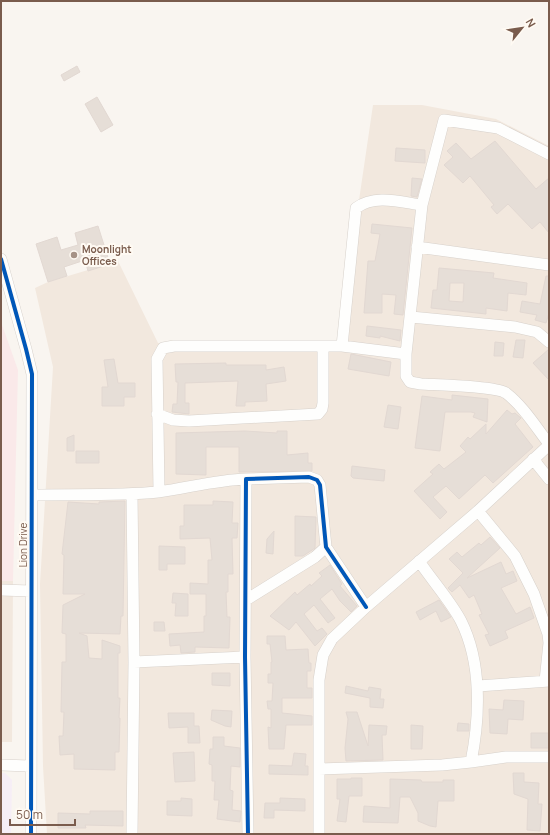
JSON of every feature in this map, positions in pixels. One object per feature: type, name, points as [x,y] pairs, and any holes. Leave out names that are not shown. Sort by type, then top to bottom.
[{"type":"street","points":[[319,834],[319,680],[323,655],[332,639],[366,607],[478,511],[549,444],[517,403],[504,392],[410,382],[406,376],[406,354],[422,205],[444,120],[498,128],[549,154]]},
{"type":"street","points":[[342,346],[356,208],[365,201],[375,200],[422,205]]},
{"type":"street","points":[[417,247],[549,265]]},
{"type":"street","name":"Lion Drive","points":[[1,260],[32,374],[31,834]]},
{"type":"street","points":[[411,316],[515,327],[537,332],[549,342]]},
{"type":"street","points":[[159,492],[158,359],[164,348],[174,346],[342,346],[406,354]]},
{"type":"street","points":[[158,414],[173,420],[189,421],[318,414],[322,409],[323,403],[323,347]]},
{"type":"street","points":[[533,459],[549,479]]},
{"type":"street","points":[[32,495],[132,494],[159,492],[221,480],[310,477],[317,480],[320,485],[326,547],[366,607]]},
{"type":"street","points":[[246,479],[248,834]]},
{"type":"street","points":[[132,494],[134,662],[132,834]]},
{"type":"street","points":[[478,511],[515,556],[534,594],[548,639],[547,681],[478,686]]},
{"type":"street","points":[[246,600],[315,557],[326,547]]},
{"type":"street","points":[[419,561],[461,621],[472,652],[478,686],[475,741],[471,762]]},
{"type":"street","points":[[1,590],[31,591]]},
{"type":"street","points":[[134,662],[246,658]]},
{"type":"street","points":[[319,769],[442,765],[506,757],[549,757]]},
{"type":"street","points":[[1,765],[30,766]]},
{"type":"shaded area","points":[[373,105],[422,105],[496,119],[549,146],[549,834],[47,834],[43,766],[40,584],[53,367],[35,288],[48,282],[118,261],[158,343],[337,350]]},
{"type":"shaded area","points":[[1,322],[18,370],[13,581],[1,581]]},
{"type":"shaded area","points":[[1,581],[13,581],[12,742],[1,742]]},
{"type":"shaded area","points":[[1,773],[5,773],[12,780],[11,834],[1,834]]},
{"type":"building","points":[[77,66],[80,72],[64,81],[61,75]]},
{"type":"building","points":[[97,97],[113,125],[101,132],[85,104]]},
{"type":"building","points":[[495,141],[536,189],[549,178],[549,233],[540,222],[532,229],[508,204],[497,214],[491,207],[494,205],[470,176],[463,183],[444,165],[453,157],[447,151],[456,143],[471,159]]},
{"type":"building","points":[[396,148],[425,150],[425,163],[395,161]]},
{"type":"building","points":[[412,178],[422,179],[417,197],[411,196]]},
{"type":"building","points":[[372,224],[412,228],[403,315],[394,314],[396,295],[382,294],[382,313],[364,313],[368,261],[375,261],[380,234],[371,233]]},
{"type":"building","name":"Moonlight Offices","points":[[98,226],[110,264],[88,271],[85,260],[64,267],[67,276],[48,282],[36,244],[57,237],[61,250],[78,245],[75,233]]},
{"type":"building","points":[[439,268],[494,273],[493,278],[527,283],[526,295],[508,293],[507,311],[486,308],[486,314],[431,308],[433,290],[437,290]],"holes":[[[450,283],[464,283],[463,302],[449,301]]]},
{"type":"building","points":[[546,276],[549,276],[549,313],[546,323],[535,320],[537,315],[520,312],[522,301],[540,304]]},
{"type":"building","points":[[367,326],[401,330],[400,341],[380,336],[380,338],[366,336]]},
{"type":"building","points":[[516,340],[525,340],[523,358],[513,357]]},
{"type":"building","points":[[495,342],[504,343],[503,356],[494,356]]},
{"type":"building","points":[[549,349],[549,380],[533,363]]},
{"type":"building","points":[[351,354],[391,362],[389,376],[348,369]]},
{"type":"building","points":[[114,359],[118,383],[135,383],[135,397],[124,397],[124,406],[102,406],[102,387],[108,387],[104,360]]},
{"type":"building","points":[[226,363],[226,365],[266,365],[266,370],[284,367],[286,381],[266,384],[267,401],[245,402],[245,406],[236,406],[238,381],[185,383],[185,403],[189,403],[189,414],[172,412],[173,404],[177,404],[178,382],[176,382],[175,364]]},
{"type":"building","points":[[452,395],[488,399],[487,422],[473,417],[475,413],[471,412],[445,412],[440,451],[415,448],[422,396],[452,400]]},
{"type":"building","points":[[388,405],[401,407],[398,429],[384,427]]},
{"type":"building","points":[[507,410],[512,414],[515,413],[521,418],[515,424],[533,447],[493,483],[485,475],[459,499],[446,486],[433,497],[447,512],[440,519],[414,491],[433,474],[430,472],[439,464],[444,469],[466,452],[460,446],[468,437],[470,439],[486,424],[486,434]]},
{"type":"building","points":[[245,431],[277,433],[277,431],[287,431],[287,455],[308,453],[308,463],[312,463],[312,471],[239,472],[239,447],[206,447],[206,475],[176,474],[176,433]]},
{"type":"building","points":[[74,435],[74,451],[67,451],[67,438]]},
{"type":"building","points":[[76,451],[99,451],[99,463],[76,463]]},
{"type":"building","points":[[352,466],[385,470],[384,481],[353,478],[351,476]]},
{"type":"building","points":[[125,501],[123,616],[121,616],[120,634],[79,633],[87,636],[89,658],[102,659],[102,640],[120,646],[120,653],[118,653],[118,698],[120,698],[119,752],[115,752],[115,770],[74,769],[74,754],[60,755],[59,736],[63,736],[64,712],[61,712],[62,662],[66,662],[66,634],[62,633],[63,605],[85,594],[63,594],[64,555],[62,554],[68,502],[99,504],[99,502]]},
{"type":"building","points":[[213,501],[233,502],[232,523],[238,523],[237,538],[232,538],[233,574],[228,574],[228,592],[226,592],[227,617],[230,617],[229,648],[195,647],[195,652],[181,653],[180,645],[170,646],[169,634],[204,632],[206,594],[190,594],[190,583],[208,584],[208,560],[212,560],[210,538],[180,539],[180,526],[184,526],[184,505],[213,505]]},
{"type":"building","points":[[295,516],[316,517],[315,548],[303,556],[295,556]]},
{"type":"building","points":[[274,531],[273,554],[266,553],[267,539]]},
{"type":"building","points":[[490,537],[500,548],[467,578],[501,562],[506,574],[513,571],[517,581],[501,588],[516,614],[530,607],[534,618],[505,631],[508,638],[490,646],[485,635],[489,634],[479,615],[482,614],[474,595],[469,598],[460,585],[452,592],[448,588],[463,573],[449,559],[457,552],[462,557],[479,543],[481,545]]},
{"type":"building","points":[[159,546],[185,547],[185,564],[167,564],[167,570],[159,570]]},
{"type":"building","points":[[330,565],[342,584],[340,586],[357,606],[351,612],[340,601],[332,589],[320,599],[335,618],[328,623],[314,605],[304,614],[317,631],[322,628],[327,634],[315,646],[296,622],[289,630],[270,616],[295,592],[297,595],[310,584],[311,586],[322,576],[319,573]]},
{"type":"building","points":[[173,593],[188,594],[188,616],[175,616],[176,603],[172,603]]},
{"type":"building","points":[[439,600],[451,617],[441,622],[436,611],[420,620],[416,612]]},
{"type":"building","points":[[154,622],[164,622],[165,631],[154,631]]},
{"type":"building","points":[[267,636],[285,636],[286,650],[308,649],[309,663],[311,663],[311,671],[307,671],[307,688],[312,688],[312,698],[282,698],[282,713],[312,716],[312,725],[286,725],[284,749],[269,749],[268,727],[271,728],[271,709],[268,709],[267,701],[272,701],[273,683],[268,683],[268,674],[271,674],[272,662],[270,644],[267,644]]},
{"type":"building","points":[[212,673],[230,673],[230,686],[212,685]]},
{"type":"building","points":[[346,686],[368,691],[369,687],[381,689],[380,699],[384,699],[383,708],[370,707],[370,698],[345,693]]},
{"type":"building","points":[[504,700],[524,701],[523,720],[508,719],[507,734],[490,733],[489,709],[503,710]]},
{"type":"building","points":[[212,710],[232,711],[231,727],[211,720]]},
{"type":"building","points":[[346,712],[357,712],[368,746],[369,725],[387,726],[386,735],[382,735],[383,760],[346,761],[345,748],[348,719]]},
{"type":"building","points":[[168,713],[194,713],[194,726],[199,726],[200,743],[188,743],[188,727],[169,728]]},
{"type":"building","points":[[458,723],[469,724],[469,731],[457,731]]},
{"type":"building","points":[[411,725],[423,726],[422,749],[411,749]]},
{"type":"building","points":[[531,733],[549,733],[549,748],[531,748]]},
{"type":"building","points":[[213,737],[224,737],[224,746],[240,748],[240,767],[231,766],[230,790],[233,791],[232,810],[241,811],[240,822],[217,819],[219,800],[214,800],[215,781],[212,781],[212,765],[209,764],[210,749],[213,749]]},
{"type":"building","points":[[194,752],[195,781],[175,782],[173,753]]},
{"type":"building","points":[[294,753],[306,754],[305,766],[308,766],[308,775],[269,774],[269,765],[292,766]]},
{"type":"building","points":[[513,773],[524,773],[524,782],[539,783],[538,804],[542,804],[540,831],[527,830],[528,799],[514,794]]},
{"type":"building","points":[[362,778],[362,796],[349,796],[346,822],[337,821],[340,799],[337,799],[337,779]]},
{"type":"building","points":[[390,779],[421,780],[422,782],[443,782],[443,780],[454,780],[454,801],[438,801],[436,827],[418,821],[418,813],[410,797],[400,797],[398,823],[363,822],[364,806],[390,808]]},
{"type":"building","points":[[181,798],[192,799],[192,816],[167,815],[167,801],[181,801]]},
{"type":"building","points":[[280,798],[305,799],[305,811],[274,810],[274,818],[264,818],[265,803],[280,803]]},
{"type":"building","points":[[90,811],[123,811],[123,826],[85,825],[86,828],[58,828],[58,813],[90,814]]},
{"type":"cycle path","points":[[1,259],[32,374],[31,834]]},
{"type":"cycle path","points":[[248,834],[245,657],[246,479],[309,477],[317,480],[320,485],[326,547],[366,607]]},
{"type":"place","name":"Moonlight Offices","points":[[74,255]]}]
